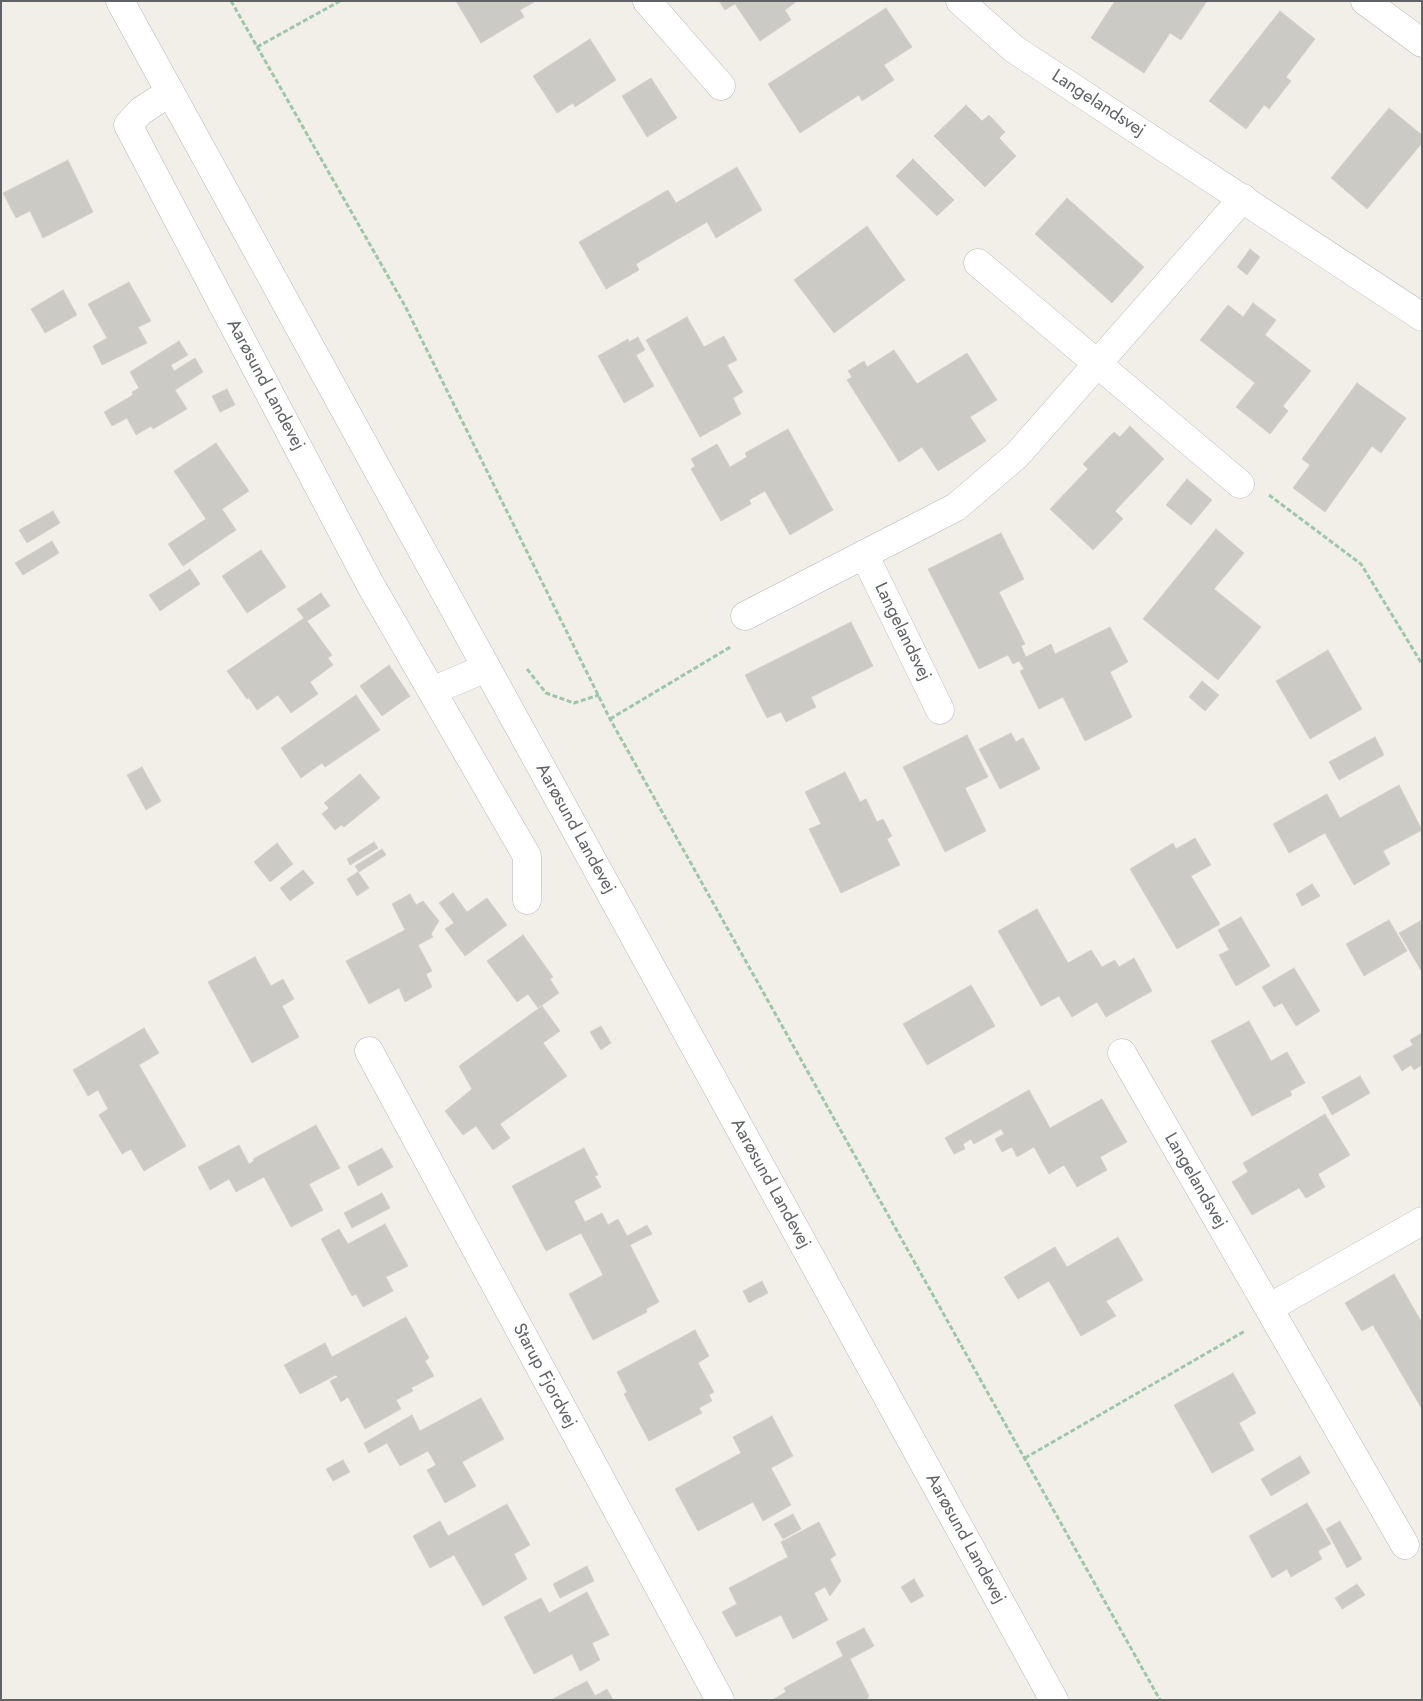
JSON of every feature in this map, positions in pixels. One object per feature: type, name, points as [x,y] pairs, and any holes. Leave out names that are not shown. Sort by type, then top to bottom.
[{"type":"street","name":"Aarøsund Landevej","points":[[120,1],[1054,1700]]},
{"type":"street","points":[[647,1],[721,86]]},
{"type":"street","name":"Langelandsvej","points":[[960,1],[1014,49],[1422,317]]},
{"type":"street","points":[[1365,1],[1422,43]]},
{"type":"street","name":"Aarøsund Landevej","points":[[170,92],[141,111],[128,125],[370,584],[527,856],[527,900]]},
{"type":"street","points":[[744,616],[956,507],[1017,455],[1243,198]]},
{"type":"street","points":[[978,263],[1240,484]]},
{"type":"street","name":"Langelandsvej","points":[[864,554],[940,710]]},
{"type":"street","points":[[432,692],[486,668]]},
{"type":"street","name":"Starup Fjordvej","points":[[369,1051],[720,1700]]},
{"type":"street","name":"Langelandsvej","points":[[1122,1053],[1404,1545]]},
{"type":"street","points":[[1269,1308],[1422,1220]]},
{"type":"path","points":[[231,1],[405,306],[610,719],[1160,1700]]},
{"type":"path","points":[[257,47],[340,1]]},
{"type":"path","points":[[1240,484],[1256,485],[1361,564],[1422,664]]},
{"type":"path","points":[[610,719],[742,640],[744,616]]},
{"type":"path","points":[[486,668],[520,660],[546,693],[574,703],[599,695]]},
{"type":"path","points":[[1025,1458],[1246,1330],[1269,1308]]},
{"type":"building","points":[[456,1],[536,1],[520,10],[524,17],[481,43]]},
{"type":"building","points":[[719,1],[797,1],[785,10],[791,20],[760,41],[735,4],[725,10]]},
{"type":"building","points":[[1115,1],[1207,1],[1181,40],[1170,33],[1144,73],[1091,38]]},
{"type":"building","points":[[886,8],[912,47],[884,65],[894,80],[862,101],[859,95],[800,133],[768,84]]},
{"type":"building","points":[[1280,11],[1315,39],[1286,77],[1291,81],[1269,109],[1264,105],[1246,129],[1209,101]]},
{"type":"building","points":[[590,39],[616,80],[575,107],[573,103],[557,113],[533,76]]},
{"type":"building","points":[[651,78],[677,118],[647,137],[622,96]]},
{"type":"building","points":[[966,105],[982,121],[989,115],[1005,132],[999,138],[1016,156],[985,187],[934,136]]},
{"type":"building","points":[[1389,108],[1422,135],[1422,143],[1367,209],[1331,178]]},
{"type":"building","points":[[913,159],[954,200],[937,216],[896,176]]},
{"type":"building","points":[[68,160],[93,212],[43,238],[30,211],[16,218],[3,193]]},
{"type":"building","points":[[737,167],[762,210],[716,238],[707,222],[636,264],[639,270],[606,289],[579,242],[668,190],[676,203]]},
{"type":"building","points":[[1067,198],[1144,267],[1112,303],[1035,234]]},
{"type":"building","points":[[867,226],[905,280],[834,333],[794,280]]},
{"type":"building","points":[[1250,249],[1260,257],[1247,275],[1237,267]]},
{"type":"building","points":[[129,282],[151,321],[138,327],[147,343],[102,365],[93,346],[107,338],[88,304]]},
{"type":"building","points":[[63,290],[77,315],[45,333],[31,309]]},
{"type":"building","points":[[1253,303],[1276,320],[1265,335],[1311,371],[1283,406],[1288,411],[1270,434],[1236,407],[1255,383],[1200,340],[1228,305],[1243,317]]},
{"type":"building","points":[[687,317],[704,347],[724,336],[737,360],[727,365],[743,392],[733,398],[741,414],[700,437],[646,340]]},
{"type":"building","points":[[638,337],[645,350],[636,355],[654,386],[624,403],[598,356],[628,339],[629,342]]},
{"type":"building","points":[[179,341],[188,355],[171,365],[174,371],[195,358],[203,372],[175,390],[187,409],[153,429],[151,426],[136,435],[127,418],[112,426],[104,412],[133,395],[132,392],[139,388],[130,372]]},
{"type":"building","points":[[894,350],[917,384],[967,353],[997,400],[970,417],[986,441],[938,471],[922,447],[899,462],[847,380],[852,377],[848,371],[864,361],[867,367]]},
{"type":"building","points":[[1357,383],[1406,418],[1381,453],[1372,446],[1325,512],[1293,488],[1310,465],[1302,459]]},
{"type":"building","points":[[227,389],[235,405],[220,412],[212,396]]},
{"type":"building","points":[[1130,426],[1164,459],[1115,511],[1123,519],[1093,550],[1050,509],[1088,469],[1083,464],[1114,432],[1120,437]]},
{"type":"building","points":[[788,429],[833,510],[790,535],[765,491],[749,500],[751,504],[721,521],[691,469],[695,466],[691,459],[717,444],[730,467],[747,457],[745,453]]},
{"type":"building","points":[[216,443],[249,491],[222,509],[236,530],[183,566],[168,544],[206,519],[174,471]]},
{"type":"building","points":[[1187,479],[1212,500],[1191,525],[1166,505]]},
{"type":"building","points":[[53,511],[60,523],[27,543],[19,530]]},
{"type":"building","points":[[1216,529],[1244,553],[1214,589],[1261,627],[1218,680],[1143,619]]},
{"type":"building","points":[[1001,533],[1024,579],[999,592],[1025,644],[1021,646],[1026,657],[1051,644],[1055,654],[1110,627],[1128,662],[1110,672],[1132,717],[1085,741],[1063,697],[1039,709],[1020,671],[1024,669],[1019,661],[1013,664],[1008,655],[979,669],[928,569]]},
{"type":"building","points":[[52,541],[59,553],[23,575],[15,563]]},
{"type":"building","points":[[261,550],[286,587],[247,613],[222,576]]},
{"type":"building","points":[[190,569],[200,584],[160,611],[149,595]]},
{"type":"building","points":[[321,593],[330,606],[307,621],[332,655],[328,658],[333,665],[310,682],[318,694],[291,713],[278,695],[257,710],[227,671],[304,618],[297,609]]},
{"type":"building","points":[[851,622],[873,666],[811,697],[816,707],[786,722],[781,712],[767,718],[745,675]]},
{"type":"building","points":[[1328,650],[1362,709],[1310,739],[1276,681]]},
{"type":"building","points":[[389,665],[410,696],[382,716],[360,686]]},
{"type":"building","points":[[1202,681],[1219,695],[1205,711],[1189,697]]},
{"type":"building","points":[[356,695],[380,730],[325,767],[322,763],[301,778],[281,748]]},
{"type":"building","points":[[1011,733],[1016,742],[1023,738],[1040,769],[1000,789],[979,749]]},
{"type":"building","points":[[967,735],[988,777],[965,788],[986,831],[945,852],[903,767]]},
{"type":"building","points":[[1375,737],[1384,755],[1339,780],[1329,762]]},
{"type":"building","points":[[142,767],[161,801],[146,810],[127,775]]},
{"type":"building","points":[[845,772],[860,802],[866,799],[877,822],[883,819],[892,836],[887,839],[900,865],[841,893],[809,829],[821,824],[805,792]]},
{"type":"building","points":[[360,774],[380,798],[344,827],[341,825],[335,830],[322,814],[329,808],[324,803]]},
{"type":"building","points":[[1399,785],[1422,830],[1383,851],[1390,864],[1354,885],[1325,833],[1289,853],[1273,824],[1327,794],[1340,818]]},
{"type":"building","points":[[1195,838],[1211,865],[1191,876],[1220,924],[1177,949],[1130,869],[1173,843],[1176,849]]},
{"type":"building","points":[[374,842],[378,848],[350,865],[347,859]]},
{"type":"building","points":[[277,843],[293,864],[270,882],[254,862]]},
{"type":"building","points":[[382,849],[386,855],[359,872],[355,866]]},
{"type":"building","points":[[303,870],[314,883],[290,901],[280,888]]},
{"type":"building","points":[[358,872],[369,888],[357,896],[347,879]]},
{"type":"building","points":[[1312,884],[1320,896],[1302,906],[1296,894]]},
{"type":"building","points":[[453,893],[467,912],[487,898],[507,925],[465,956],[445,929],[454,923],[439,903]]},
{"type":"building","points":[[410,894],[416,905],[423,901],[439,921],[431,934],[433,937],[418,945],[432,971],[426,974],[432,987],[405,1002],[399,988],[369,1004],[346,961],[405,930],[392,904]]},
{"type":"building","points":[[1037,909],[1068,963],[1091,950],[1102,967],[1115,960],[1119,967],[1134,958],[1152,991],[1106,1017],[1097,1002],[1072,1017],[1059,996],[1041,1006],[998,931]]},
{"type":"building","points":[[1241,917],[1270,966],[1236,986],[1219,955],[1229,950],[1218,930]]},
{"type":"building","points":[[1389,920],[1407,951],[1364,976],[1346,944]]},
{"type":"building","points":[[1422,920],[1422,972],[1399,933]]},
{"type":"building","points":[[523,935],[553,977],[550,979],[559,993],[538,1008],[528,994],[517,1002],[487,961]]},
{"type":"building","points":[[255,957],[271,986],[283,979],[294,999],[282,1006],[299,1037],[252,1063],[208,982]]},
{"type":"building","points":[[1294,968],[1320,1011],[1296,1026],[1282,1003],[1274,1007],[1262,987]]},
{"type":"building","points":[[971,985],[995,1026],[927,1065],[903,1024]]},
{"type":"building","points":[[542,1006],[560,1031],[543,1043],[567,1076],[500,1124],[510,1138],[493,1150],[476,1126],[463,1135],[445,1111],[472,1089],[459,1066]]},
{"type":"building","points":[[1249,1021],[1271,1061],[1287,1052],[1305,1083],[1290,1091],[1292,1095],[1252,1116],[1211,1041]]},
{"type":"building","points":[[601,1026],[611,1043],[601,1050],[590,1032]]},
{"type":"building","points":[[144,1028],[159,1053],[139,1065],[186,1146],[144,1171],[131,1149],[122,1154],[99,1115],[108,1109],[98,1090],[88,1096],[73,1070]]},
{"type":"building","points":[[1422,1033],[1422,1065],[1414,1070],[1411,1065],[1402,1071],[1393,1056],[1413,1045],[1410,1040]]},
{"type":"building","points":[[1360,1076],[1370,1093],[1332,1115],[1322,1097]]},
{"type":"building","points":[[1029,1090],[1050,1128],[1102,1099],[1127,1142],[1100,1157],[1107,1170],[1077,1187],[1064,1165],[1049,1174],[1034,1147],[1017,1157],[1012,1147],[1002,1152],[995,1139],[1004,1134],[1001,1129],[974,1144],[971,1139],[963,1144],[965,1149],[954,1154],[945,1138]]},
{"type":"building","points":[[1325,1114],[1350,1155],[1318,1174],[1325,1187],[1306,1198],[1299,1188],[1252,1215],[1232,1182],[1248,1172],[1243,1163]]},
{"type":"building","points":[[316,1125],[340,1168],[309,1184],[323,1210],[291,1227],[264,1177],[236,1192],[229,1179],[210,1190],[198,1167],[239,1145],[249,1164],[254,1161],[253,1159]]},
{"type":"building","points":[[382,1148],[393,1167],[358,1186],[348,1166]]},
{"type":"building","points":[[584,1148],[598,1175],[595,1176],[601,1187],[574,1201],[585,1222],[602,1213],[608,1225],[618,1219],[627,1236],[647,1225],[652,1234],[630,1245],[659,1302],[646,1309],[647,1312],[593,1340],[569,1294],[603,1275],[581,1233],[546,1251],[512,1186]]},
{"type":"building","points":[[382,1193],[390,1208],[352,1228],[344,1213]]},
{"type":"building","points":[[385,1224],[408,1266],[386,1277],[393,1291],[363,1307],[356,1294],[352,1296],[321,1239],[339,1229],[348,1244]]},
{"type":"building","points":[[1118,1237],[1143,1280],[1106,1301],[1116,1316],[1081,1336],[1049,1281],[1018,1299],[1004,1277],[1055,1247],[1067,1267]]},
{"type":"building","points":[[1394,1274],[1422,1323],[1422,1409],[1373,1325],[1362,1331],[1345,1303]]},
{"type":"building","points":[[762,1281],[768,1293],[749,1303],[743,1291]]},
{"type":"building","points":[[406,1317],[429,1358],[425,1361],[434,1376],[411,1388],[413,1391],[396,1400],[401,1409],[365,1429],[348,1397],[341,1402],[330,1381],[338,1377],[336,1375],[300,1394],[284,1365],[325,1343],[332,1357]]},
{"type":"building","points":[[695,1330],[709,1356],[698,1363],[714,1392],[709,1395],[712,1401],[699,1408],[702,1413],[649,1441],[624,1394],[627,1392],[617,1372]]},
{"type":"building","points":[[1233,1373],[1256,1413],[1239,1423],[1254,1450],[1212,1473],[1174,1405]]},
{"type":"building","points":[[481,1398],[504,1439],[462,1462],[476,1486],[445,1503],[427,1470],[436,1465],[428,1451],[400,1466],[387,1443],[369,1453],[364,1443],[412,1415],[420,1431]]},
{"type":"building","points":[[772,1416],[793,1456],[771,1468],[791,1505],[763,1521],[753,1502],[698,1531],[675,1489],[741,1453],[733,1437]]},
{"type":"building","points":[[1300,1456],[1310,1473],[1271,1496],[1261,1479]]},
{"type":"building","points":[[343,1460],[350,1472],[333,1481],[326,1469]]},
{"type":"building","points":[[1307,1503],[1331,1544],[1318,1551],[1322,1559],[1291,1577],[1287,1569],[1272,1578],[1249,1536]]},
{"type":"building","points":[[507,1504],[530,1545],[514,1554],[527,1579],[483,1606],[454,1555],[430,1568],[413,1536],[440,1521],[448,1536]]},
{"type":"building","points":[[793,1514],[801,1529],[783,1539],[774,1524]]},
{"type":"building","points":[[1340,1521],[1362,1559],[1347,1568],[1326,1529]]},
{"type":"building","points":[[819,1522],[836,1555],[830,1559],[841,1581],[830,1596],[825,1587],[814,1593],[828,1620],[793,1639],[781,1615],[736,1637],[722,1612],[737,1604],[729,1588],[788,1557],[781,1542]]},
{"type":"building","points":[[587,1566],[594,1581],[560,1598],[553,1584]]},
{"type":"building","points":[[914,1579],[924,1596],[911,1603],[901,1587]]},
{"type":"building","points":[[1357,1584],[1365,1595],[1342,1609],[1335,1598]]},
{"type":"building","points":[[587,1592],[609,1635],[592,1643],[600,1660],[580,1671],[572,1654],[534,1674],[504,1617],[541,1598],[549,1613]]},
{"type":"building","points":[[864,1628],[874,1646],[850,1659],[869,1696],[866,1700],[772,1700],[786,1692],[784,1688],[843,1656],[836,1642]]},
{"type":"building","points":[[587,1681],[595,1696],[607,1689],[613,1700],[551,1700]]}]
